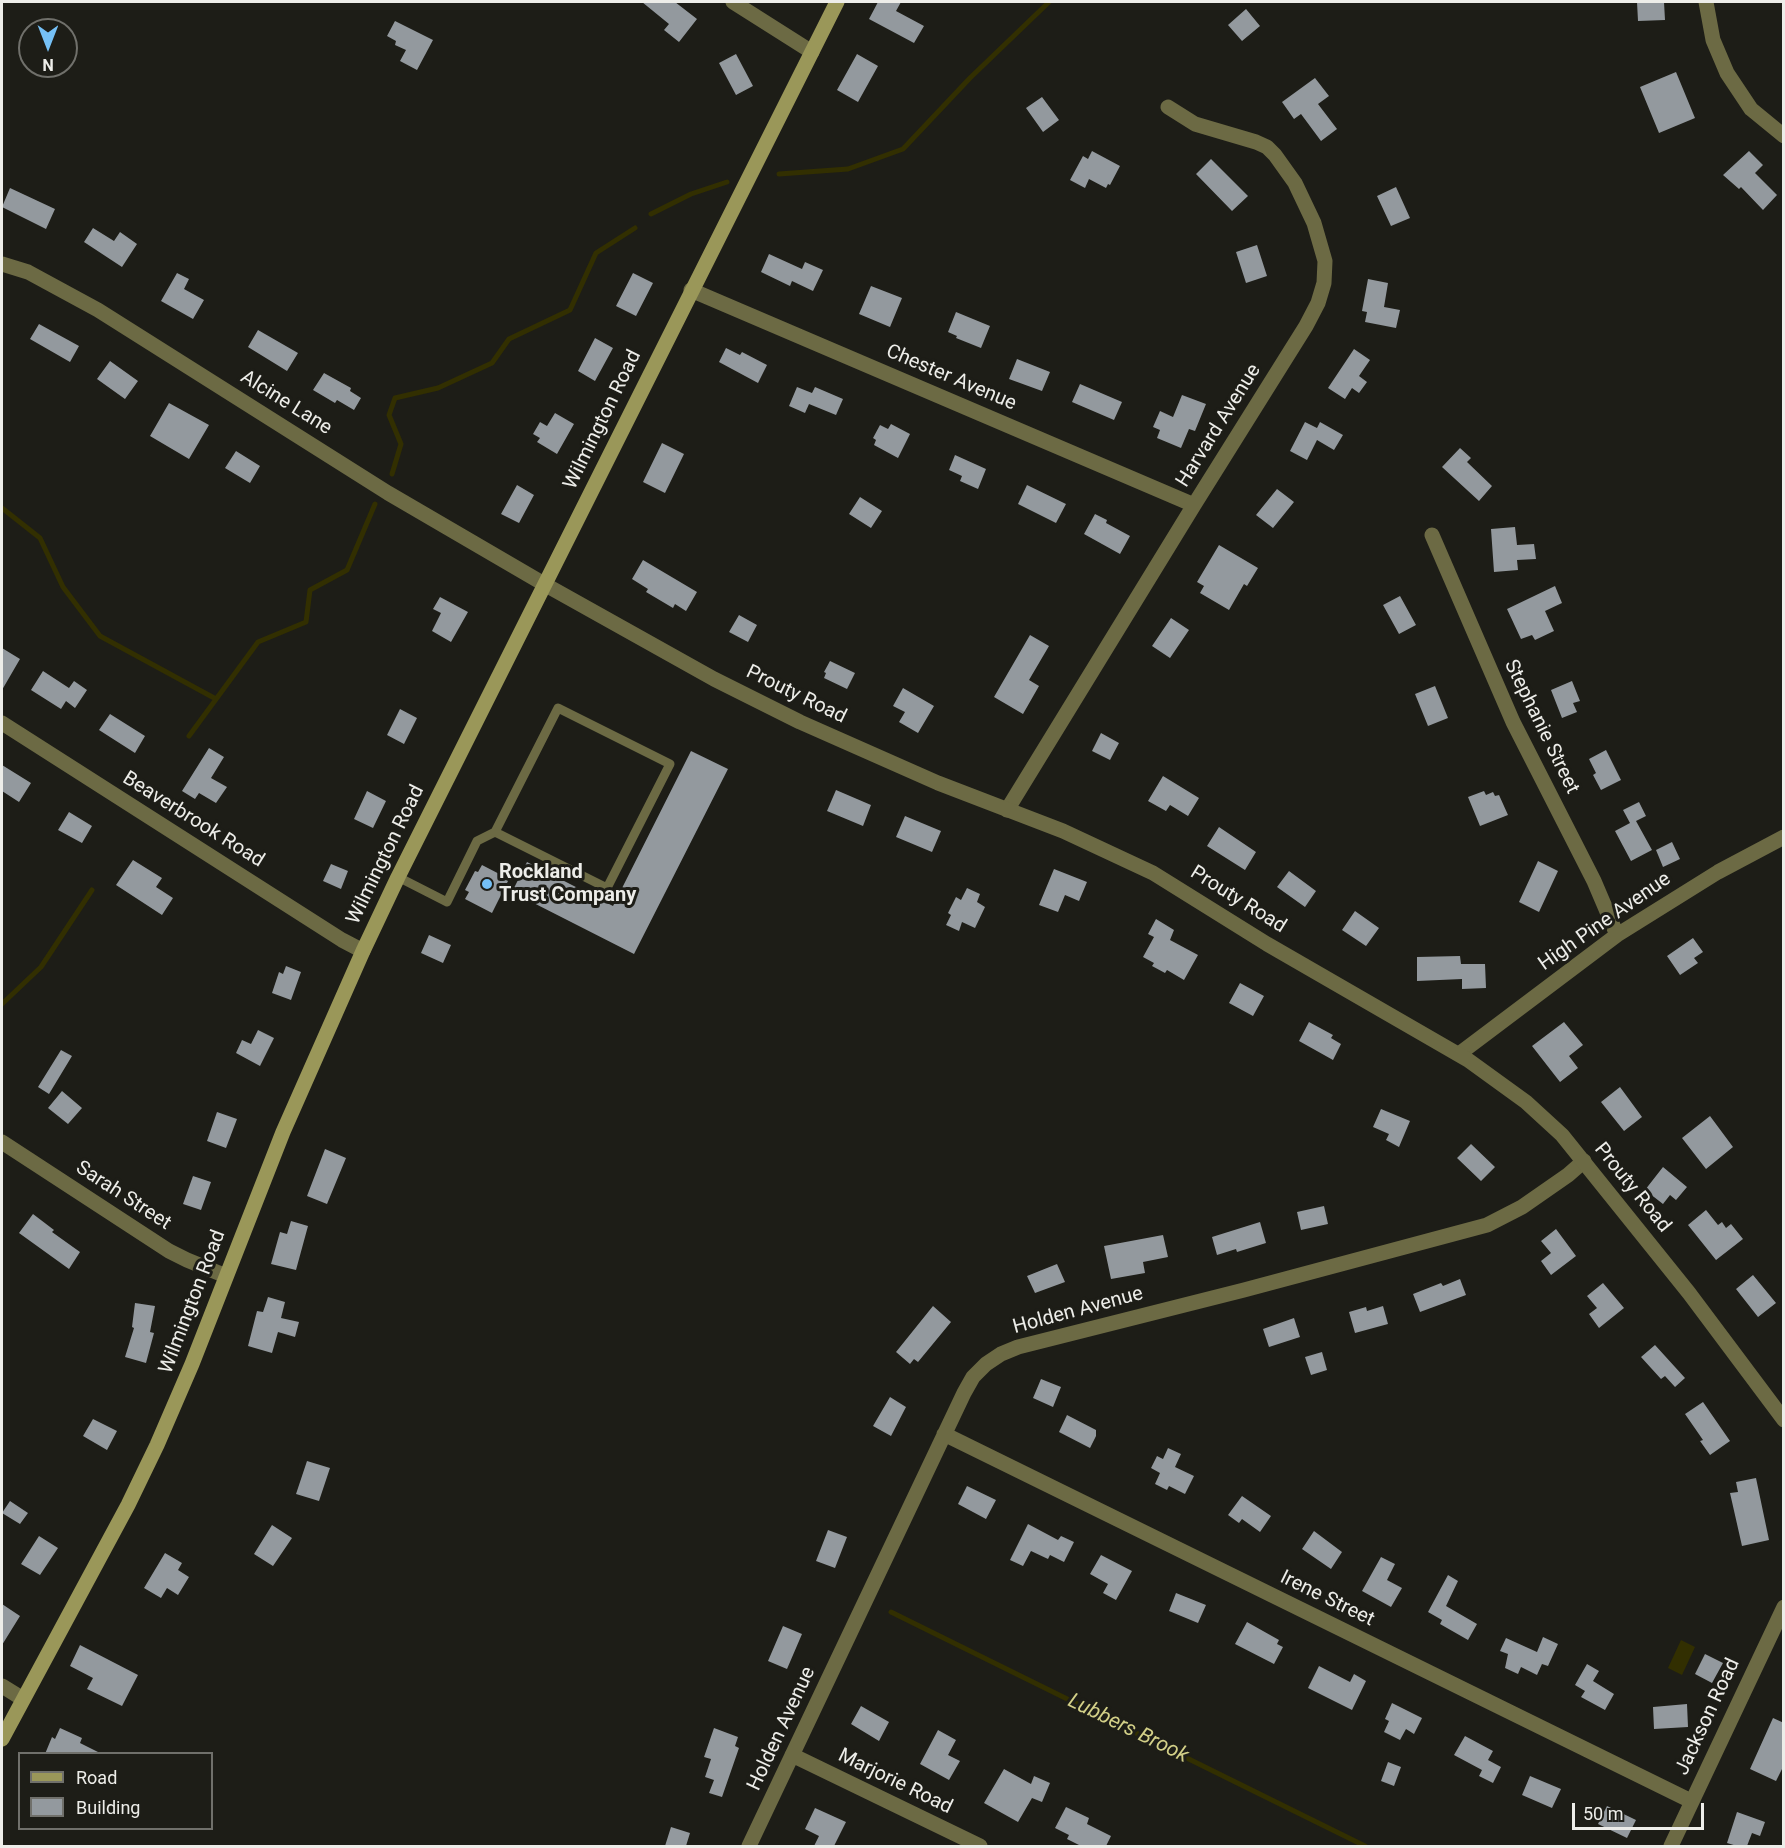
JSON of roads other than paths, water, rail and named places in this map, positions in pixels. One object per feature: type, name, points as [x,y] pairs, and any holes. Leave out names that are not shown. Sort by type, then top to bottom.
[{"type":"main road","name":"Wilmington Road","points":[[2,1739],[144,1475],[188,1374],[283,1132],[398,877],[837,2]]},
{"type":"street","points":[[733,2],[812,52]]},
{"type":"street","points":[[1706,2],[1713,40],[1727,74],[1751,109],[1784,136]]},
{"type":"street","name":"Harvard Avenue","points":[[1007,810],[1314,312],[1324,283],[1325,261],[1314,223],[1295,183],[1275,155],[1267,147],[1256,142],[1195,124],[1168,107]]},
{"type":"street","name":"Alcine Lane","points":[[2,264],[28,272],[98,310],[388,493],[544,584]]},
{"type":"street","name":"Chester Avenue","points":[[691,290],[1194,505]]},
{"type":"street","name":"Stephanie Street","points":[[1432,536],[1513,722],[1594,881],[1617,935]]},
{"type":"street","name":"Prouty Road","points":[[544,584],[660,650],[779,712],[938,783],[1063,831],[1153,873],[1267,944],[1459,1054],[1503,1084],[1562,1135],[1689,1293],[1784,1420]]},
{"type":"street","name":"Beaverbrook Road","points":[[2,723],[363,951]]},
{"type":"street","name":"High Pine Avenue","points":[[1459,1054],[1617,935],[1718,872],[1784,837]]},
{"type":"street","name":"Sarah Street","points":[[2,1142],[170,1251],[226,1276]]},
{"type":"street","name":"Holden Avenue","points":[[749,1846],[944,1434],[973,1377],[993,1358],[1009,1350],[1487,1225],[1522,1207],[1584,1161]]},
{"type":"street","name":"Irene Street","points":[[944,1434],[1691,1801]]},
{"type":"street","name":"Jackson Road","points":[[1671,1846],[1784,1607]]},
{"type":"street","points":[[2,1686],[23,1699]]},
{"type":"street","name":"Marjorie Road","points":[[792,1755],[980,1846]]},
{"type":"lane","points":[[398,877],[447,902],[477,841],[495,832],[558,708],[670,764],[607,888],[495,832]]},
{"type":"waterway","points":[[779,174],[848,169],[903,149],[970,78],[1049,2]]},
{"type":"waterway","points":[[651,214],[691,194],[727,182]]},
{"type":"waterway","points":[[392,474],[401,444],[389,415],[395,398],[438,388],[492,363],[509,339],[570,310],[596,253],[635,228]]},
{"type":"waterway","points":[[189,736],[258,642],[306,622],[310,590],[347,570],[375,504]]},
{"type":"waterway","points":[[2,508],[40,538],[63,587],[100,636],[216,699]]},
{"type":"waterway","points":[[2,1004],[41,967],[92,890]]},
{"type":"waterway","name":"Lubbers Brook","points":[[891,1612],[1365,1846]]},
{"type":"place","name":"Rockland Trust Company","points":[[487,884]]}]
